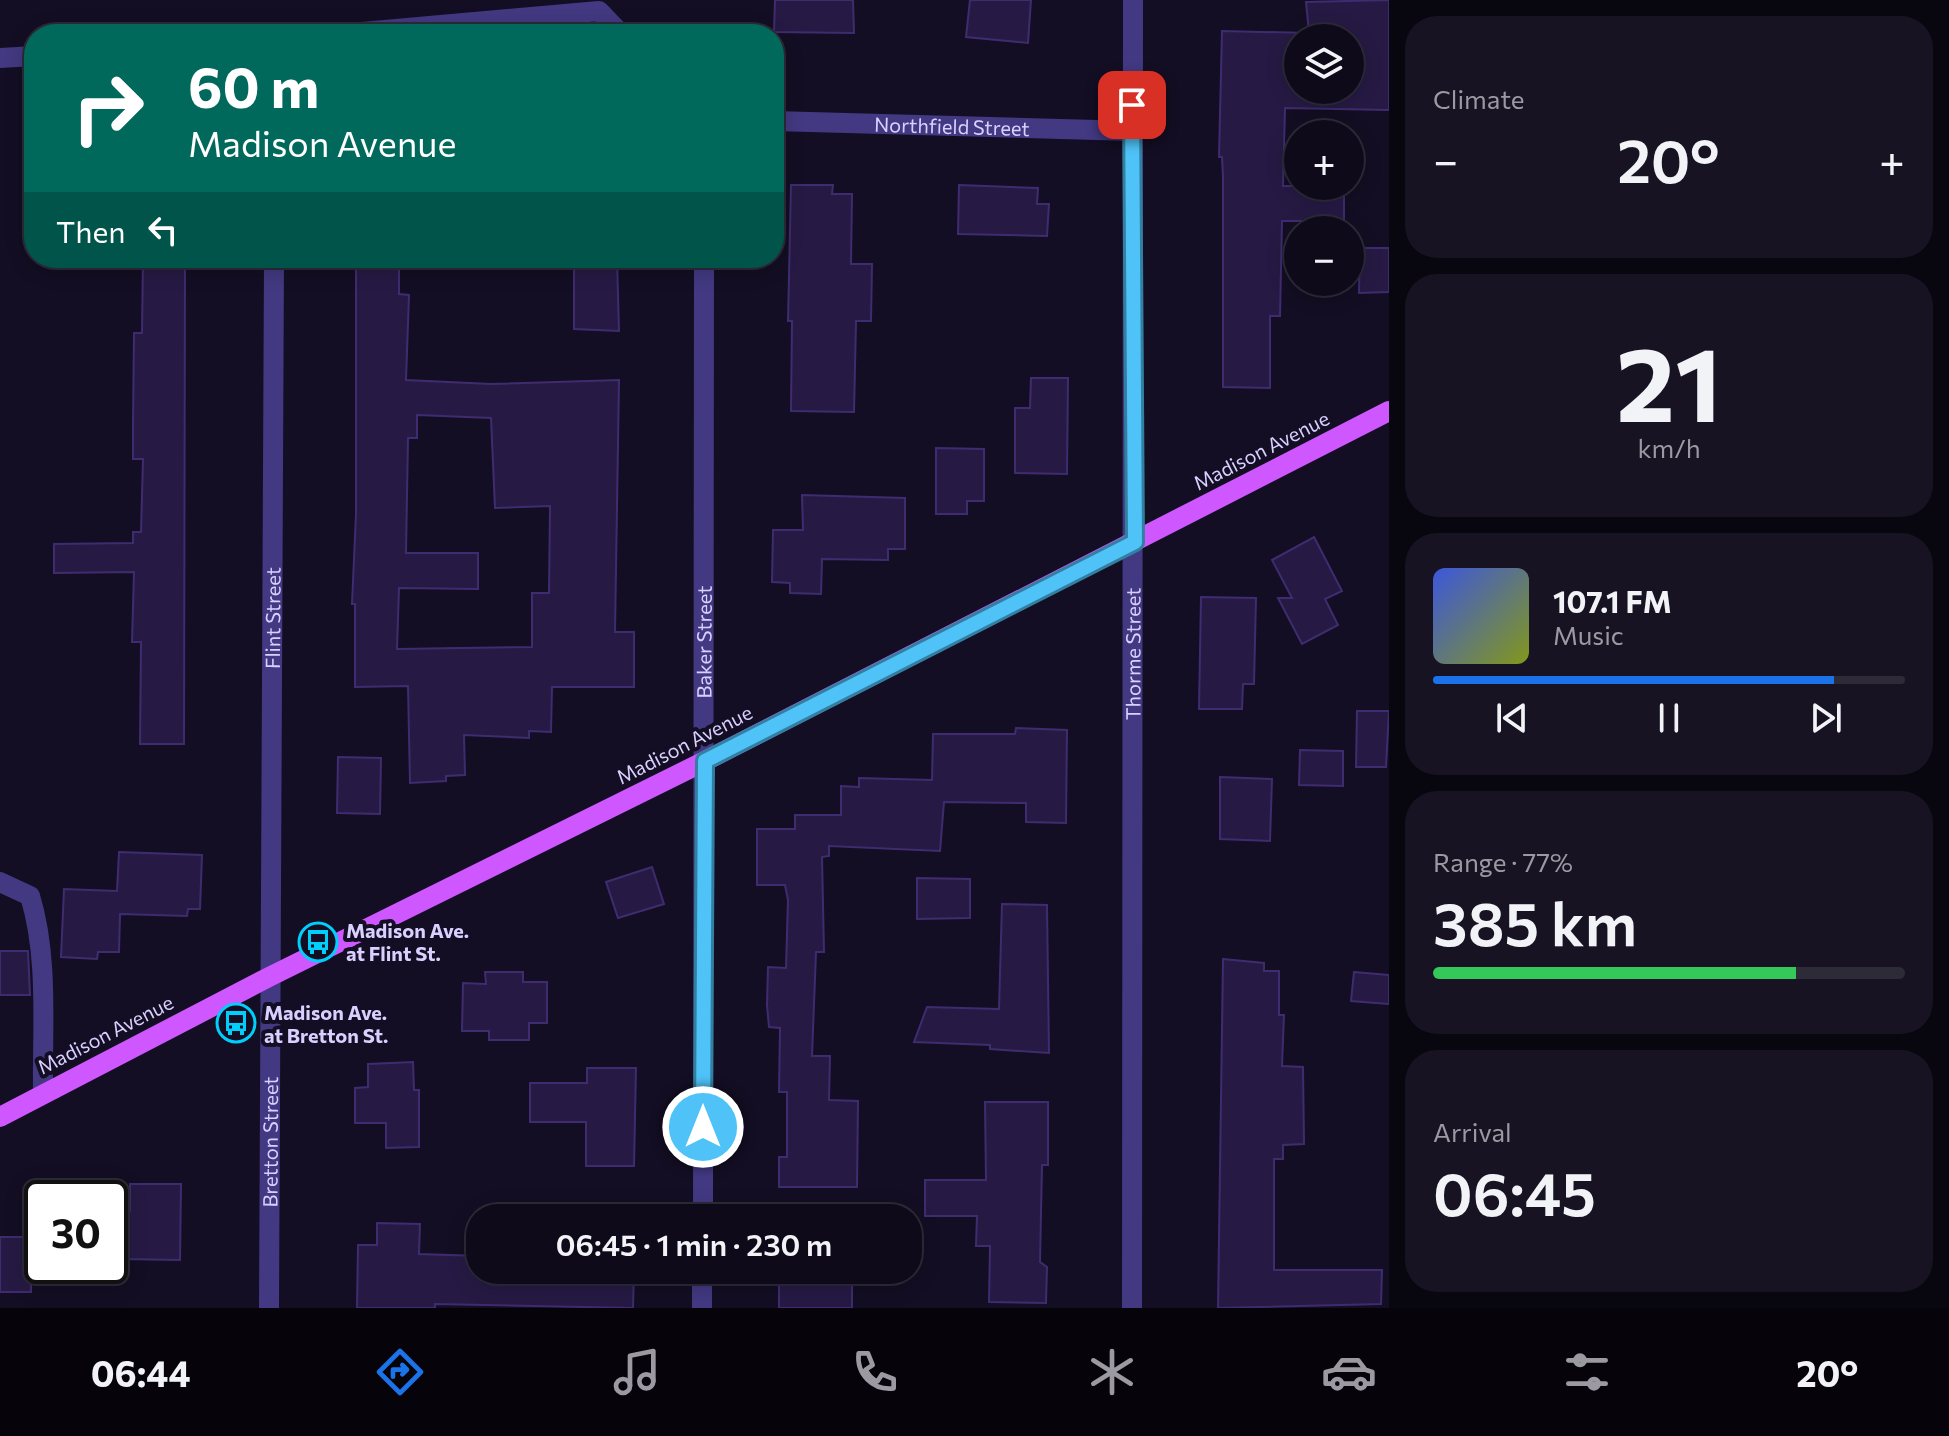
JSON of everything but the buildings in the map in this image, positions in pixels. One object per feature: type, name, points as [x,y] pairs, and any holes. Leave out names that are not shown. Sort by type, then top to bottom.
[{"type":"main road","name":"Madison Avenue","points":[[0,1117],[269,977],[705,761],[1389,411]]},
{"type":"street","name":"Thorme Street","points":[[1132,1308],[1135,542],[1133,0]]},
{"type":"street","points":[[453,24],[599,11],[611,24]]},
{"type":"street","points":[[0,58],[24,57]]},
{"type":"street","name":"Northfield Street","points":[[784,121],[1132,131]]},
{"type":"street","name":"Flint Street","points":[[269,977],[274,268]]},
{"type":"street","name":"Baker Street","points":[[703,1204],[704,268]]},
{"type":"street","points":[[0,882],[30,896],[36,916],[41,959],[43,1092]]},
{"type":"street","name":"Bretton Street","points":[[269,977],[269,1308]]},
{"type":"street","points":[[702,1284],[702,1308]]},
{"type":"place","name":"Madison Ave. at Flint St.","points":[[318,942]]},
{"type":"place","name":"Madison Ave. at Bretton St.","points":[[236,1023]]},
{"type":"route","points":[[703,1127],[705,761],[1135,542],[1132,105]]}]
